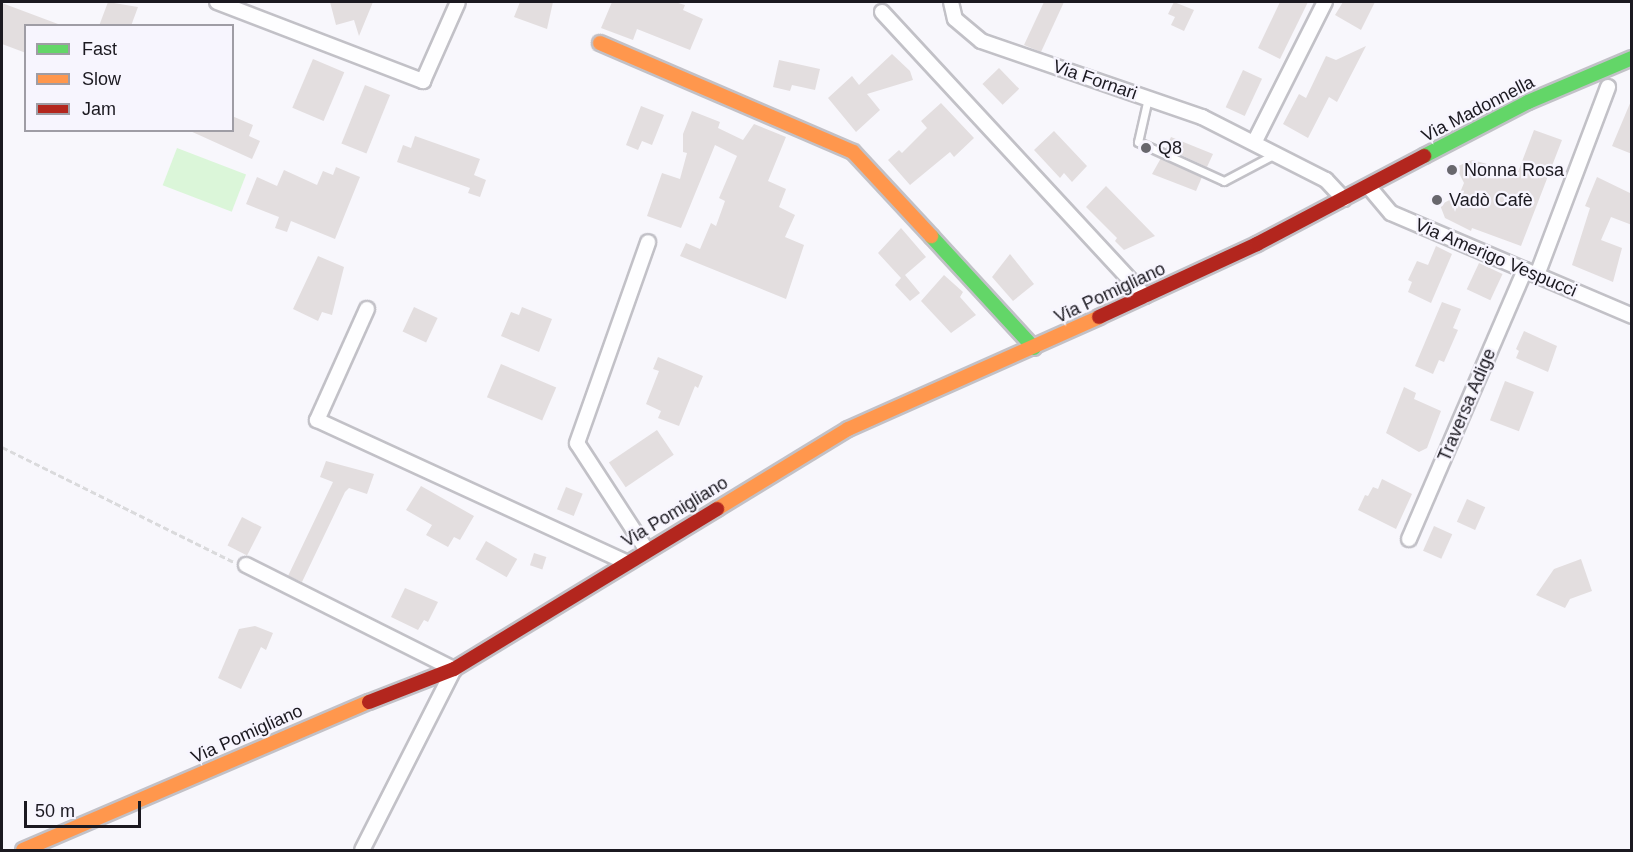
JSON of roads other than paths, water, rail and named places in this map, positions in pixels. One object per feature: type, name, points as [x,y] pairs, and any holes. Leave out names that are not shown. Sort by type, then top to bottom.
[{"type":"street","points":[[217,2],[423,81],[458,2]]},
{"type":"street","name":"Via Fornari","points":[[951,2],[955,19],[981,41],[1148,98],[1255,141],[1326,180],[1344,199]]},
{"type":"street","points":[[1255,141],[1325,2]]},
{"type":"street","points":[[882,12],[1145,296]]},
{"type":"street","points":[[600,43],[853,152],[1034,348]]},
{"type":"street","name":"Via Madonnella","points":[[1344,199],[1528,102],[1632,58]]},
{"type":"street","name":"Traversa Adige","points":[[1409,539],[1531,273],[1608,87]]},
{"type":"street","name":"Via Amerigo Vespucci","points":[[1369,187],[1391,213],[1632,316]]},
{"type":"street","name":"Via Pomigliano","points":[[23,850],[322,720],[454,669],[646,549],[848,429],[1034,348],[1344,199]]},
{"type":"street","points":[[646,549],[577,443],[648,242]]},
{"type":"street","points":[[367,309],[317,420],[626,562]]},
{"type":"street","points":[[246,565],[454,669],[362,850]]},
{"type":"lane","points":[[1148,98],[1138,142],[1224,181],[1277,153]]},
{"type":"place","name":"Q8","points":[[1146,148]]},
{"type":"place","name":"Nonna Rosa","points":[[1452,170]]},
{"type":"place","name":"Vadò Cafè","points":[[1437,200]]}]
